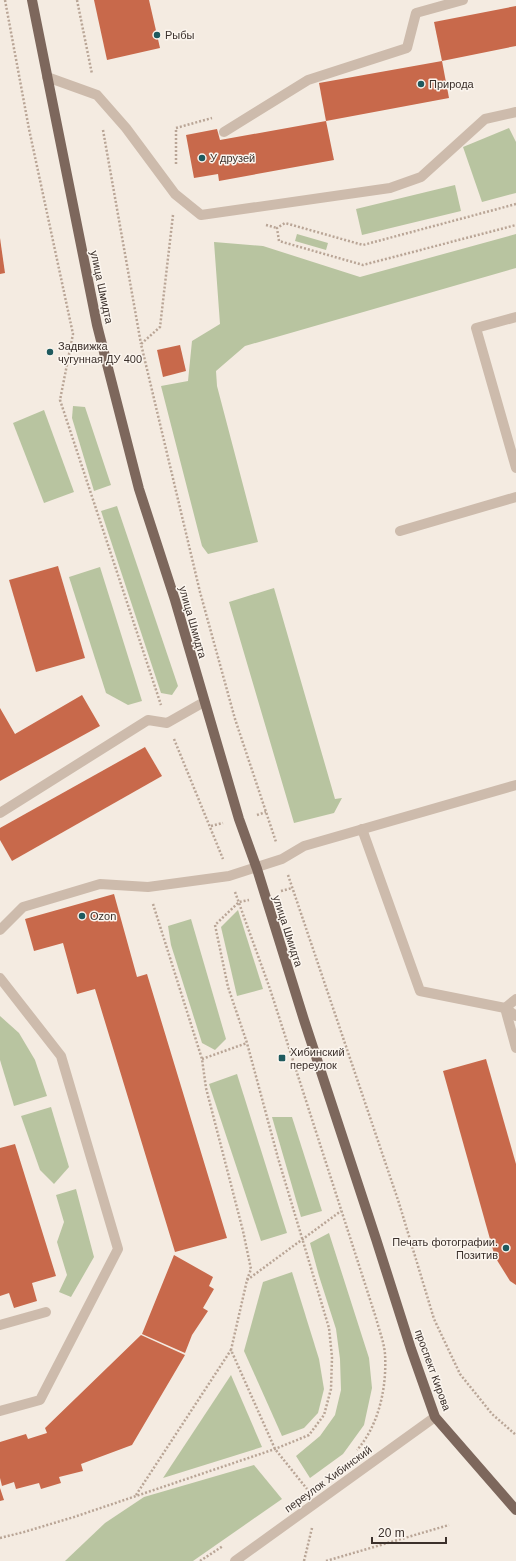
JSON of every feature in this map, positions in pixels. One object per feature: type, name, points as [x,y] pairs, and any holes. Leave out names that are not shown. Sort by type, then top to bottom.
[{"type":"main road","name":"улица Шмидта","points":[[32,0],[97,325],[139,489],[175,600],[239,819],[257,869],[304,1020],[376,1239]]},
{"type":"main road","name":"проспект Кирова","points":[[376,1239],[411,1349],[435,1417],[516,1510]]},
{"type":"street","points":[[224,132],[308,80],[407,48],[416,13],[463,0]]},
{"type":"street","points":[[47,78],[97,95],[126,128],[175,194],[201,215],[390,188],[421,177],[485,119],[516,112]]},
{"type":"street","points":[[516,317],[476,328],[516,468]]},
{"type":"street","points":[[400,531],[516,497]]},
{"type":"street","points":[[0,813],[148,720],[167,723],[204,702]]},
{"type":"street","points":[[0,930],[23,907],[100,884],[148,887],[229,876],[257,869],[282,859],[304,846],[516,785]]},
{"type":"street","points":[[362,829],[420,990],[505,1008],[516,1016]]},
{"type":"street","points":[[0,978],[61,1056],[118,1249],[40,1400],[0,1411]]},
{"type":"street","points":[[505,1008],[516,999]]},
{"type":"street","points":[[505,1008],[516,1048]]},
{"type":"street","points":[[0,1325],[46,1312]]},
{"type":"street","name":"переулок Хибинский","points":[[235,1561],[435,1417]]},
{"type":"path","points":[[5,0],[29,129],[73,334],[60,400],[167,723],[210,826]]},
{"type":"path","points":[[77,0],[97,95]]},
{"type":"path","points":[[176,165],[176,128],[215,117]]},
{"type":"path","points":[[102,126],[141,344],[202,600],[235,719],[266,812]]},
{"type":"path","points":[[141,344],[160,327],[175,194]]},
{"type":"path","points":[[516,204],[363,245],[285,223],[277,228],[279,241],[363,266],[516,225]]},
{"type":"path","points":[[135,1495],[231,1350],[247,1280],[251,1269],[245,1239],[206,1088],[202,1059],[148,887]]},
{"type":"path","points":[[292,888],[396,1195],[434,1320],[460,1374],[492,1414],[516,1435]]},
{"type":"path","points":[[0,1538],[32,1530],[275,1448],[309,1435],[324,1415],[331,1389],[332,1357],[328,1328],[247,1043],[228,987],[214,925],[239,902],[272,997],[376,1318],[385,1353],[385,1384],[378,1411],[364,1441],[355,1452]]},
{"type":"path","points":[[202,1059],[247,1043]]},
{"type":"path","points":[[247,1280],[341,1210]]},
{"type":"path","points":[[231,1350],[275,1448],[308,1489],[301,1493]]},
{"type":"path","points":[[304,1561],[313,1523]]},
{"type":"path","points":[[326,1561],[449,1525]]},
{"type":"path","points":[[200,1561],[226,1544]]},
{"type":"green space","points":[[509,128],[516,142],[516,193],[482,202],[463,147]]},
{"type":"green space","points":[[455,185],[461,211],[362,235],[356,209]]},
{"type":"green space","points":[[297,234],[328,243],[326,250],[295,241]]},
{"type":"green space","points":[[516,234],[516,268],[245,346],[216,371],[217,386],[258,542],[208,554],[202,546],[161,386],[188,381],[192,341],[220,324],[214,242],[263,246],[360,277]]},
{"type":"green space","points":[[73,406],[85,407],[111,485],[94,491],[72,418]]},
{"type":"green space","points":[[44,410],[74,492],[44,503],[13,423]]},
{"type":"green space","points":[[117,506],[178,686],[172,695],[161,693],[101,511]]},
{"type":"green space","points":[[100,567],[142,701],[128,705],[106,693],[69,577]]},
{"type":"green space","points":[[274,588],[335,799],[342,798],[334,813],[294,823],[229,602]]},
{"type":"green space","points":[[238,910],[263,989],[237,996],[221,927]]},
{"type":"green space","points":[[191,919],[226,1039],[215,1050],[202,1043],[171,945],[168,926]]},
{"type":"green space","points":[[0,1016],[19,1033],[35,1060],[47,1096],[14,1106],[0,1060]]},
{"type":"green space","points":[[237,1074],[287,1233],[261,1241],[209,1084]]},
{"type":"green space","points":[[51,1107],[69,1167],[54,1184],[40,1170],[21,1116]]},
{"type":"green space","points":[[272,1117],[292,1117],[322,1211],[301,1217]]},
{"type":"green space","points":[[76,1189],[94,1257],[71,1297],[59,1292],[67,1275],[57,1242],[64,1222],[56,1195]]},
{"type":"green space","points":[[329,1233],[369,1358],[372,1388],[364,1425],[343,1454],[310,1478],[296,1456],[320,1436],[335,1415],[341,1390],[340,1359],[336,1329],[310,1243]]},
{"type":"green space","points":[[292,1272],[319,1359],[324,1389],[318,1413],[304,1428],[282,1436],[244,1351],[263,1282]]},
{"type":"green space","points":[[231,1375],[262,1447],[163,1478]]},
{"type":"green space","points":[[254,1465],[282,1499],[193,1561],[65,1561],[105,1523],[144,1497]]},
{"type":"building","points":[[94,0],[149,0],[160,48],[107,60]]},
{"type":"building","points":[[516,6],[516,46],[442,61],[434,22]]},
{"type":"building","points":[[442,61],[449,98],[326,121],[319,83]]},
{"type":"building","points":[[326,121],[334,160],[219,181],[218,174],[194,178],[186,135],[217,129],[220,140]]},
{"type":"building","points":[[0,238],[5,273],[0,274]]},
{"type":"building","points":[[180,345],[186,371],[163,377],[157,350]]},
{"type":"building","points":[[58,566],[85,658],[36,672],[9,580]]},
{"type":"building","points":[[82,695],[100,726],[0,781],[0,708],[15,734]]},
{"type":"building","points":[[145,747],[162,776],[12,861],[0,840],[0,828]]},
{"type":"building","points":[[114,894],[137,977],[147,974],[227,1238],[175,1252],[95,989],[77,994],[63,943],[34,951],[25,919]]},
{"type":"building","points":[[486,1059],[516,1164],[516,1285],[510,1281],[495,1257],[443,1071]]},
{"type":"building","points":[[15,1144],[56,1276],[32,1283],[37,1301],[14,1308],[9,1293],[0,1296],[0,1148]]},
{"type":"building","points":[[174,1255],[213,1277],[209,1286],[214,1289],[203,1308],[208,1311],[192,1335],[185,1353],[142,1334]]},
{"type":"building","points":[[141,1335],[185,1355],[132,1445],[81,1464],[83,1471],[59,1477],[61,1483],[41,1489],[39,1483],[16,1489],[14,1482],[2,1486],[0,1478],[0,1442],[26,1434],[28,1439],[47,1433],[45,1428]]},
{"type":"building","points":[[0,1488],[4,1500],[0,1501]]},
{"type":"place","name":"Рыбы","points":[[157,35]]},
{"type":"place","name":"Природа","points":[[421,84]]},
{"type":"place","name":"У друзей","points":[[202,158]]},
{"type":"place","name":"Задвижка чугунная ДУ 400","points":[[50,352]]},
{"type":"place","name":"Ozon","points":[[82,916]]},
{"type":"place","name":"Хибинский переулок","points":[[282,1058]]},
{"type":"place","name":"Печать фотографии. Позитив","points":[[506,1248]]}]
